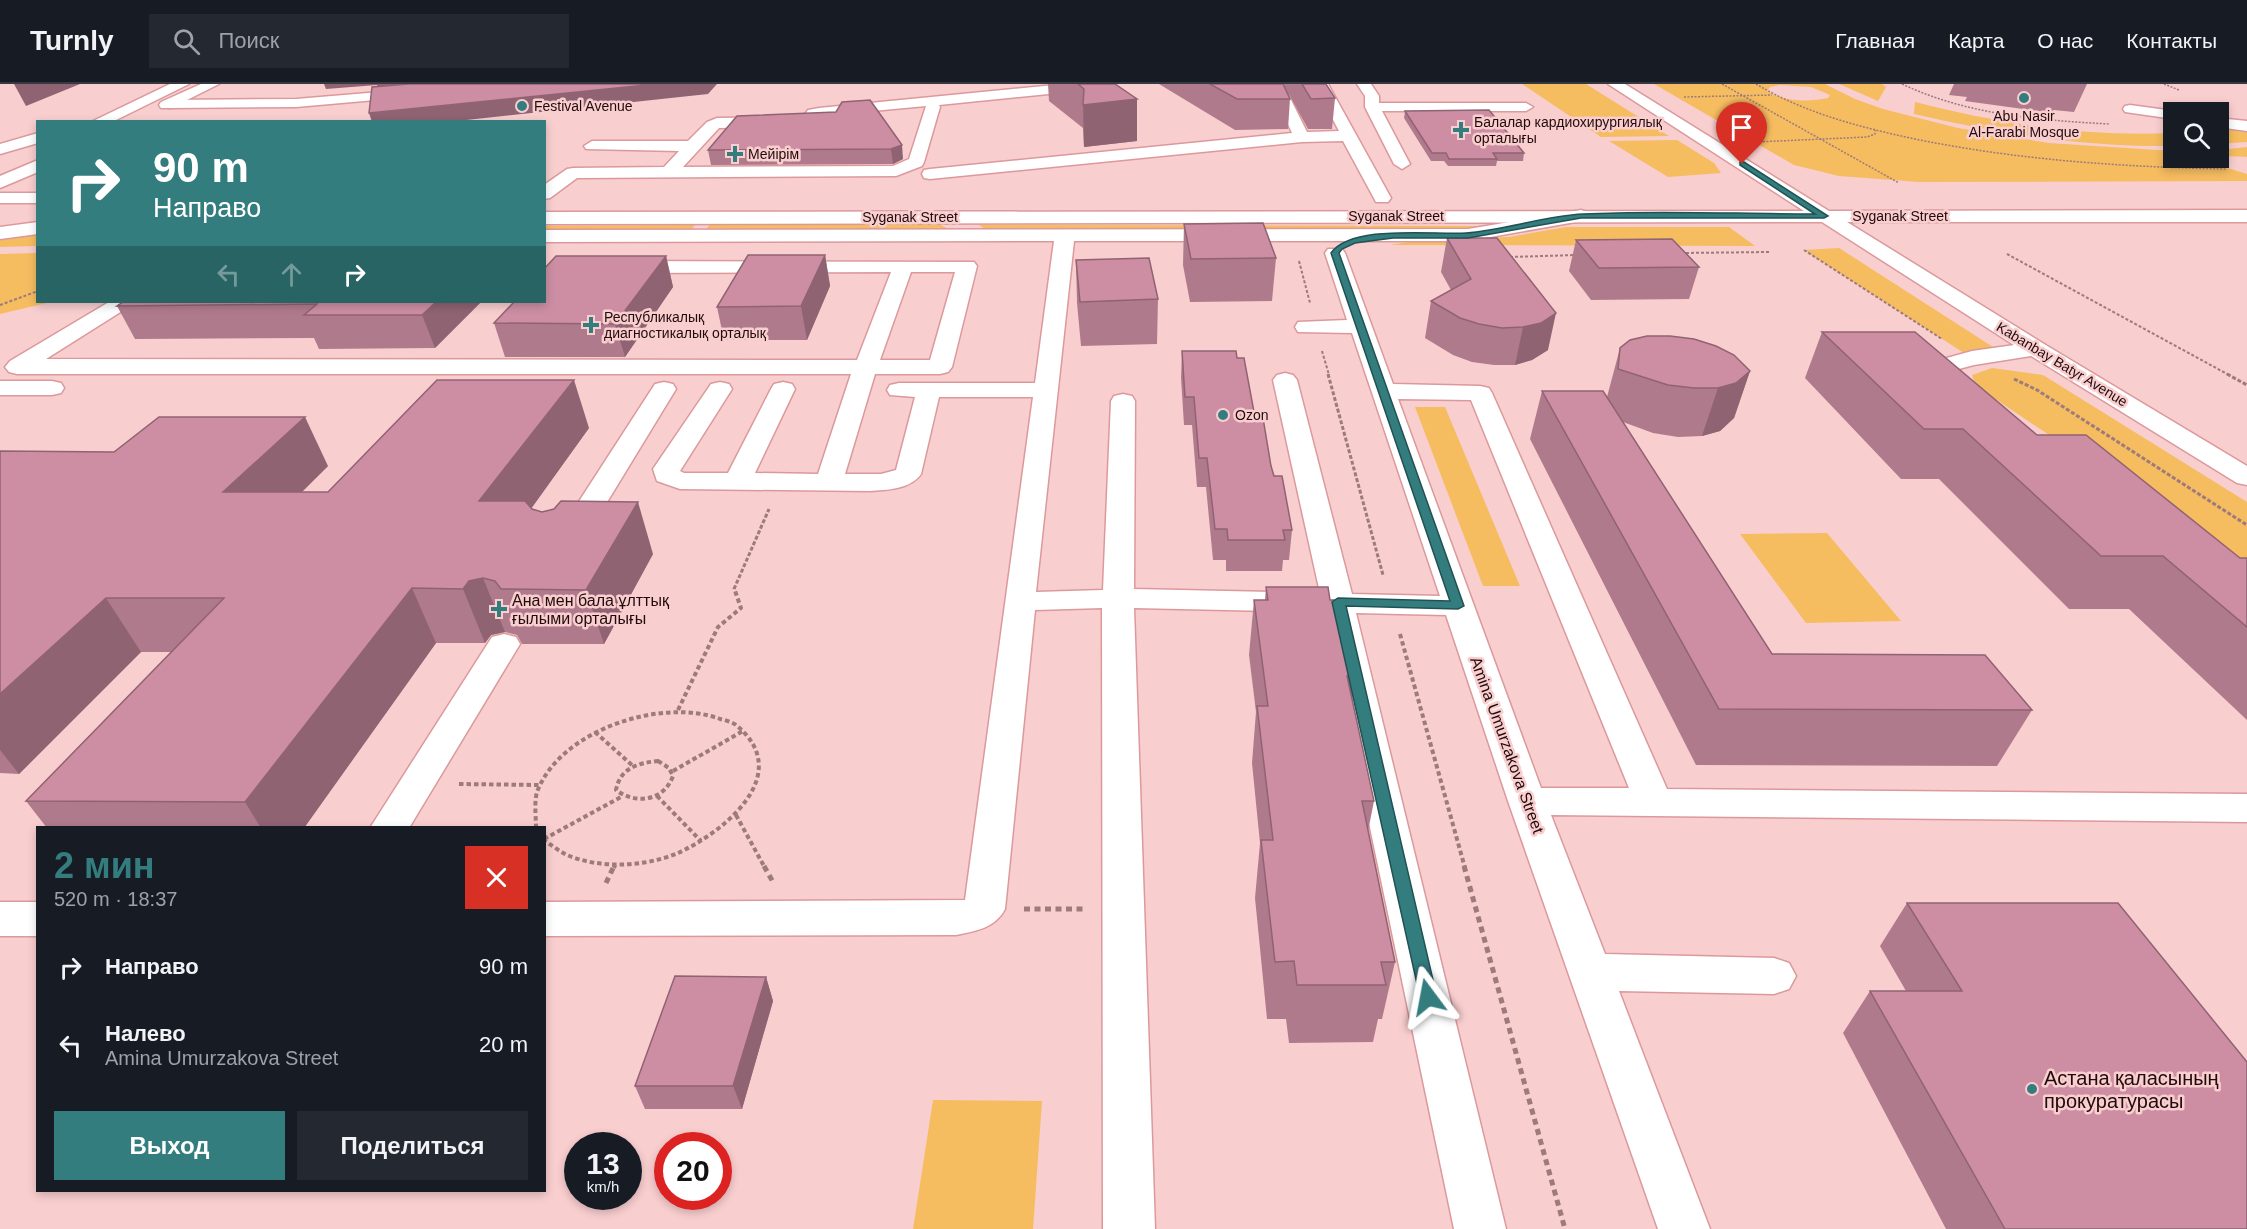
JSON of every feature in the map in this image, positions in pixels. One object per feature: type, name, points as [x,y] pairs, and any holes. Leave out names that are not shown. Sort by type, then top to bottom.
[{"type":"main road","points":[[102,120],[183,84]]},
{"type":"main road","points":[[135,120],[212,84]]},
{"type":"main road","points":[[757,108],[807,124],[960,97],[1108,84]]},
{"type":"main road","points":[[1237,84],[1254,95],[1285,101],[1302,137]]},
{"type":"main road","points":[[930,174],[1302,137],[1348,136],[1321,84]]},
{"type":"main road","points":[[1364,84],[1372,96],[1372,107],[1402,164]]},
{"type":"main road","name":"Kabanbay Batyr Avenue","points":[[1615,84],[1877,250],[2247,477]]},
{"type":"main road","points":[[169,104],[296,103],[435,91]]},
{"type":"main road","points":[[952,119],[960,97]]},
{"type":"main road","points":[[92,120],[147,100]]},
{"type":"main road","points":[[546,194],[573,173],[896,171],[916,162],[922,127],[933,107]]},
{"type":"main road","points":[[1372,107],[1526,107]]},
{"type":"main road","points":[[2130,109],[2163,114]]},
{"type":"main road","points":[[669,172],[691,146],[712,125],[717,123],[838,126]]},
{"type":"main road","points":[[2229,124],[2247,126]]},
{"type":"main road","name":"Syganak Street","points":[[1348,136],[1388,198],[1358,198]]},
{"type":"main road","points":[[0,149],[36,139]]},
{"type":"main road","points":[[1221,145],[1230,158],[1229,161]]},
{"type":"main road","points":[[592,146],[691,146]]},
{"type":"main road","points":[[0,165],[36,150]]},
{"type":"main road","points":[[920,190],[939,152]]},
{"type":"main road","points":[[1099,157],[1118,168],[1150,169]]},
{"type":"main road","points":[[0,183],[36,166]]},
{"type":"main road","points":[[546,196],[568,198]]},
{"type":"main road","points":[[0,198],[36,198]]},
{"type":"main road","name":"Syganak Street","points":[[1760,198],[1831,198]]},
{"type":"main road","points":[[628,218],[652,212],[658,208],[657,204],[650,199]]},
{"type":"main road","name":"Syganak Street","points":[[546,218],[628,218],[786,209],[945,217],[2247,216]]},
{"type":"main road","points":[[1293,244],[1393,235],[1468,235],[1581,216]]},
{"type":"main road","points":[[0,217],[36,217]]},
{"type":"main road","points":[[945,217],[981,236]]},
{"type":"main road","points":[[0,233],[36,228]]},
{"type":"main road","points":[[546,236],[1064,236],[1324,246],[1336,256],[1340,247],[1354,241],[1393,235]]},
{"type":"main road","points":[[546,919],[956,918],[973,915],[984,909],[1064,252],[1064,236]]},
{"type":"main road","name":"Kabanbay Batyr Avenue","points":[[1877,250],[1929,273],[2247,464]]},
{"type":"main road","name":"Amina Umurzakova Street","points":[[1336,256],[1527,801],[1684,1229]]},
{"type":"main road","points":[[829,482],[862,378],[903,266]]},
{"type":"main road","points":[[0,387],[751,389],[862,378],[940,367],[967,266],[627,267]]},
{"type":"main road","points":[[9,371],[121,303]]},
{"type":"main road","points":[[1311,327],[1361,326]]},
{"type":"main road","points":[[1972,396],[1933,369],[1972,358],[2037,349]]},
{"type":"main road","points":[[9,371],[862,378],[929,390],[1046,390]]},
{"type":"main road","points":[[1285,380],[1338,602],[1480,1229]]},
{"type":"main road","points":[[561,553],[664,389]]},
{"type":"main road","points":[[751,389],[666,469],[667,475],[680,481],[829,482],[901,479],[908,474],[929,390]]},
{"type":"main road","points":[[738,481],[751,389]]},
{"type":"main road","points":[[1383,391],[1480,393],[1654,802]]},
{"type":"main road","points":[[1123,401],[1118,598],[1129,1229]]},
{"type":"main road","points":[[1020,600],[1055,602],[1118,598],[1458,606]]},
{"type":"main road","points":[[390,826],[504,644]]},
{"type":"main road","points":[[1527,801],[2247,808]]},
{"type":"main road","points":[[0,919],[36,919]]},
{"type":"main road","points":[[1590,972],[1774,976]]},
{"type":"path","points":[[1722,84],[1899,183]]},
{"type":"path","points":[[1756,84],[1773,94],[1833,118],[1875,130],[1957,147],[2038,159],[2155,168],[2227,170]]},
{"type":"path","points":[[1902,84],[1922,94],[1988,111],[2073,123],[2115,125]]},
{"type":"path","points":[[1679,97],[1773,94]]},
{"type":"path","points":[[1755,142],[1867,137],[1875,134],[1875,130]]},
{"type":"path","points":[[1293,244],[1311,327],[1391,603],[1565,1229]]},
{"type":"path","points":[[1804,250],[1972,358],[2037,390],[2247,525]]},
{"type":"path","points":[[1676,254],[1770,252]]},
{"type":"path","points":[[2007,254],[2247,385]]},
{"type":"path","points":[[1510,257],[1581,255]]},
{"type":"path","points":[[0,305],[36,292]]},
{"type":"path","points":[[677,711],[718,627],[741,608],[734,588],[781,481]]},
{"type":"path","points":[[536,826],[533,814],[539,785],[561,756],[595,732],[636,716],[677,711],[715,716],[743,730],[753,742],[758,754],[759,769],[756,784],[736,815],[701,841],[674,854],[645,862],[615,865],[593,864],[573,858],[556,850],[546,842]]},
{"type":"path","points":[[673,771],[743,730]]},
{"type":"path","points":[[595,732],[633,766]]},
{"type":"path","points":[[658,761],[668,765],[673,771],[674,780],[668,789],[657,796],[631,800],[621,797],[616,790],[616,782],[633,766],[658,761]]},
{"type":"path","points":[[417,783],[539,785]]},
{"type":"path","points":[[657,796],[701,841]]},
{"type":"path","points":[[546,839],[621,797]]},
{"type":"path","points":[[736,815],[793,919]]},
{"type":"path","points":[[984,909],[1122,908]]},
{"type":"shaded area","points":[[1522,84],[1586,84],[1669,136],[1601,137]]},
{"type":"shaded area","points":[[1654,84],[1825,84],[1855,99],[1883,109],[1958,128],[2049,143],[2163,150],[2163,168],[2228,168],[2247,174],[2247,181],[1919,182],[1839,176],[1794,165]],"holes":[[[1780,85],[1811,87],[1830,95],[1828,98],[1797,100],[1774,95],[1767,91],[1770,87]]]},
{"type":"shaded area","points":[[1839,84],[1882,84],[1886,87],[1878,101]]},
{"type":"shaded area","points":[[1915,102],[2011,123],[2076,131],[2163,133],[2163,146],[2075,142],[2043,138],[1978,128],[1914,114]]},
{"type":"shaded area","points":[[2229,128],[2247,130],[2247,142],[2229,143]]},
{"type":"shaded area","points":[[1677,140],[1714,163],[1721,173],[1668,177],[1609,141]]},
{"type":"shaded area","points":[[2247,147],[2247,157],[2229,156],[2229,149]]},
{"type":"shaded area","points":[[710,224],[939,224],[952,231],[705,231]]},
{"type":"shaded area","points":[[695,225],[689,232],[546,232],[546,226]]},
{"type":"shaded area","points":[[979,225],[1486,226],[1449,233],[991,233]]},
{"type":"shaded area","points":[[1566,227],[1729,227],[1755,246],[1390,245],[1420,240],[1509,237]]},
{"type":"shaded area","points":[[36,233],[36,246],[0,247],[0,238]]},
{"type":"shaded area","points":[[1839,248],[1993,347],[1964,353],[1804,250]]},
{"type":"shaded area","points":[[36,253],[36,303],[47,303],[0,314],[0,254]]},
{"type":"shaded area","points":[[1992,368],[2043,375],[2247,502],[2247,568],[1976,386],[1972,375]]},
{"type":"shaded area","points":[[1415,407],[1445,407],[1520,586],[1483,586]]},
{"type":"shaded area","points":[[1827,533],[1901,621],[1806,623],[1740,534]]},
{"type":"shaded area","points":[[933,1100],[1042,1101],[1033,1229],[913,1229]]},
{"type":"building","points":[[409,84],[656,84],[369,113],[372,87]]},
{"type":"building","points":[[1078,84],[1115,84],[1137,99],[1083,105],[1084,89]]},
{"type":"building","points":[[1210,84],[1283,84],[1290,99],[1237,99]]},
{"type":"building","points":[[1302,84],[1326,84],[1335,98],[1311,99]]},
{"type":"building","points":[[870,100],[902,145],[891,149],[708,150],[737,116],[836,112],[842,102]]},
{"type":"building","points":[[1489,110],[1524,153],[1493,153],[1497,159],[1449,159],[1446,153],[1432,153],[1405,111]]},
{"type":"building","points":[[1263,223],[1276,258],[1191,259],[1184,224]]},
{"type":"building","points":[[1447,238],[1497,238],[1556,313],[1541,323],[1502,328],[1460,318],[1431,301],[1471,279]]},
{"type":"building","points":[[1672,239],[1699,267],[1599,268],[1576,240]]},
{"type":"building","points":[[748,255],[825,255],[801,306],[717,307]]},
{"type":"building","points":[[556,256],[666,256],[615,324],[494,323],[513,303],[546,303],[546,267]]},
{"type":"building","points":[[1149,258],[1158,299],[1080,302],[1076,260]]},
{"type":"building","points":[[122,303],[435,303],[422,315],[304,315],[317,304],[117,306]]},
{"type":"building","points":[[1822,332],[1915,332],[2037,435],[2086,435],[2240,558],[2247,558],[2247,627],[2163,556],[2101,556],[1963,429],[1924,429]]},
{"type":"building","points":[[1647,336],[1694,339],[1716,346],[1734,355],[1750,371],[1736,383],[1718,388],[1694,388],[1668,385],[1618,369],[1620,348],[1630,340]]},
{"type":"building","points":[[1182,351],[1236,351],[1237,358],[1244,358],[1254,412],[1262,412],[1274,476],[1282,476],[1292,530],[1283,530],[1285,540],[1228,540],[1227,529],[1215,529],[1207,458],[1199,458],[1194,397],[1185,397]]},
{"type":"building","points":[[437,380],[574,380],[479,501],[525,501],[532,509],[542,512],[554,509],[561,501],[638,502],[586,590],[501,589],[495,581],[483,578],[469,581],[463,589],[412,588],[245,802],[26,801],[224,598],[106,598],[0,694],[0,451],[114,452],[159,417],[305,417],[223,492],[328,492]]},
{"type":"building","points":[[1542,391],[1603,391],[1772,654],[1985,655],[2032,710],[1719,709]]},
{"type":"building","points":[[1266,587],[1328,587],[1330,600],[1339,600],[1356,675],[1347,676],[1374,801],[1362,801],[1395,962],[1381,962],[1386,985],[1297,985],[1294,961],[1275,962],[1261,840],[1273,840],[1257,706],[1268,706],[1254,600],[1268,600]]},
{"type":"building","name":"Астана қаласының прокуратурасы","points":[[1907,903],[2118,903],[2247,1062],[2247,1229],[2005,1229],[1870,991],[1962,991]]},
{"type":"building","points":[[675,976],[766,977],[733,1086],[635,1086]]},
{"type":"place","name":"Abu Nasir Al-Farabi Mosque","points":[[2024,98]]},
{"type":"place","name":"Festival Avenue","points":[[522,106]]},
{"type":"place","name":"Балалар кардиохирургиялық орталығы","points":[[1461,130]]},
{"type":"place","name":"Мейірім","points":[[735,154]]},
{"type":"place","name":"Республикалық диагностикалық орталық","points":[[591,325]]},
{"type":"place","name":"Ozon","points":[[1223,415]]},
{"type":"place","name":"Ана мен бала ұлттық ғылыми орталығы","points":[[499,609]]},
{"type":"place","name":"Астана қаласының прокуратурасы","points":[[2032,1089]]},
{"type":"route","points":[[1428,997],[1338,602],[1458,606],[1335,253],[1340,247],[1354,241],[1393,235],[1468,235],[1581,216],[1824,216],[1742,164]]}]
